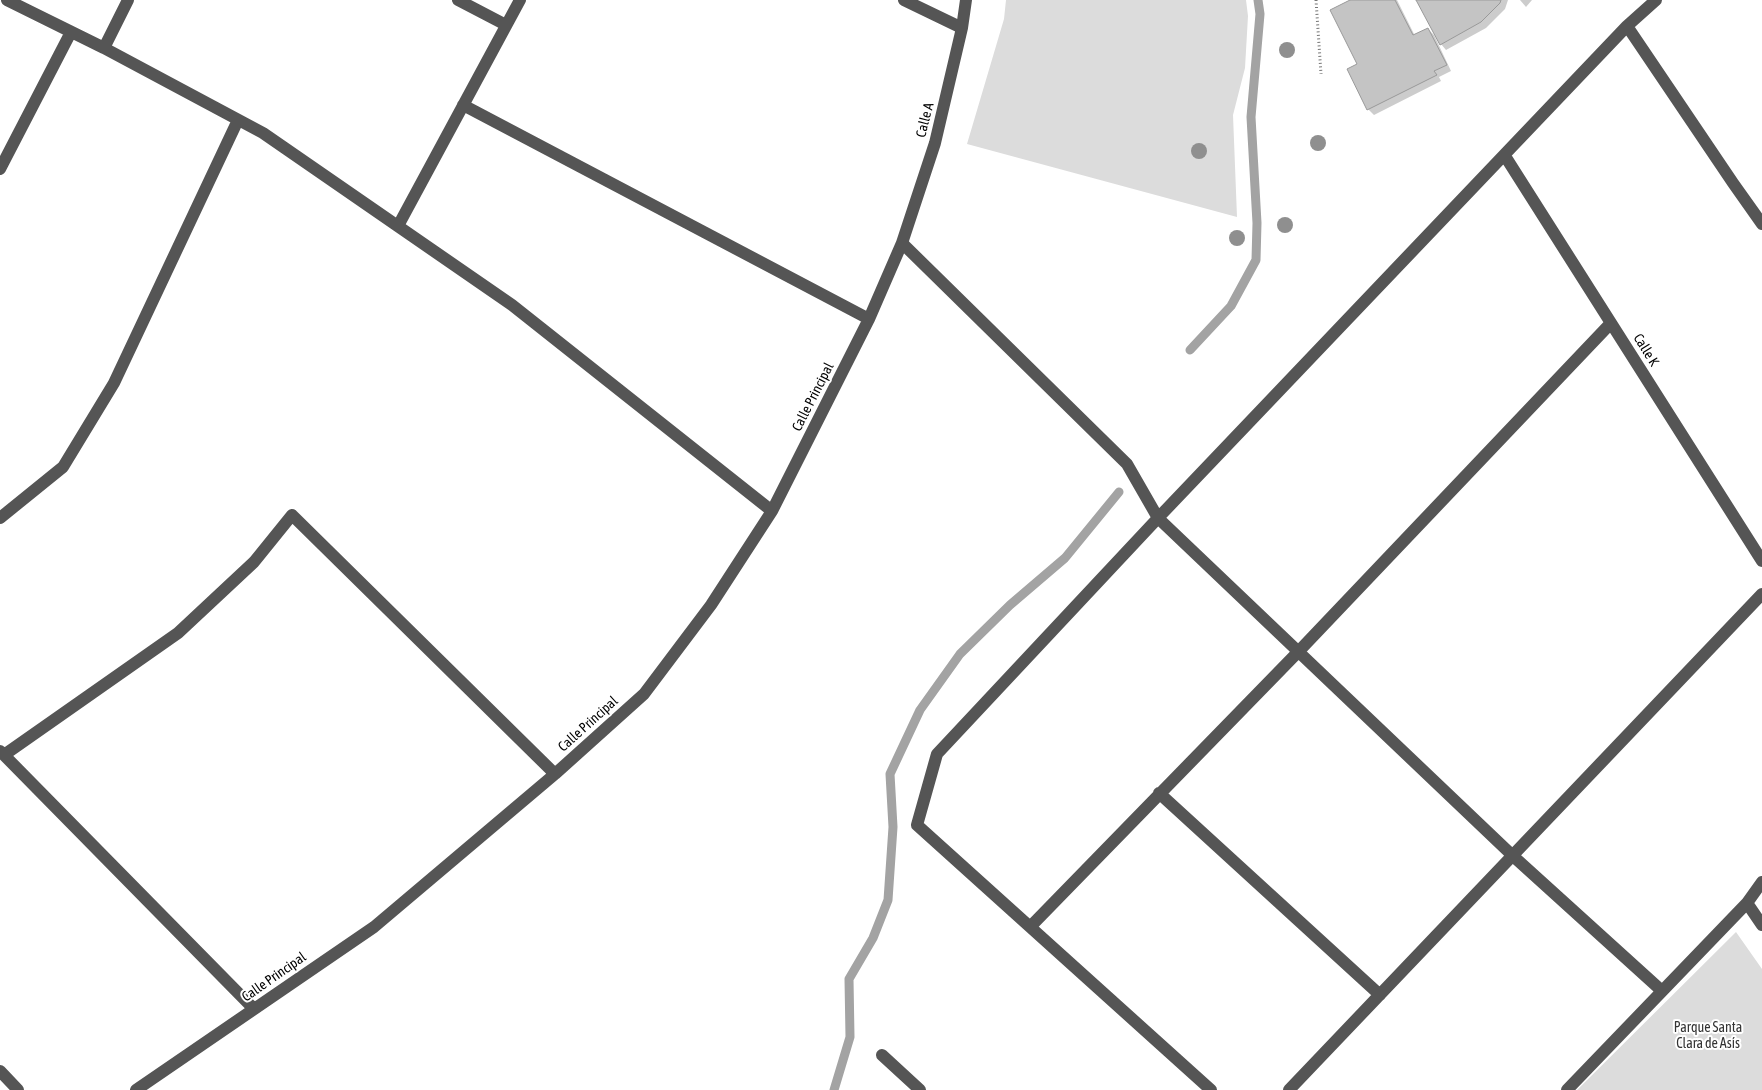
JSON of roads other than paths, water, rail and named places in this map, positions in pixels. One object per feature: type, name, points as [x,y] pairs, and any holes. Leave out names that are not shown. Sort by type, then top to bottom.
[{"type":"street","points":[[7,0],[104,48],[263,133],[512,305],[772,511]]},
{"type":"street","points":[[104,48],[128,0]]},
{"type":"street","points":[[458,0],[506,25]]},
{"type":"street","points":[[398,226],[520,0]]},
{"type":"street","points":[[904,0],[962,28]]},
{"type":"street","name":"Calle A","points":[[902,243],[935,143],[962,28],[966,0]]},
{"type":"street","points":[[1210,1090],[917,825],[936,754],[1627,26],[1656,0]]},
{"type":"street","points":[[1627,26],[1762,224]]},
{"type":"street","points":[[0,169],[71,32]]},
{"type":"street","points":[[463,105],[869,319]]},
{"type":"street","points":[[0,518],[63,467],[104,400],[238,120]]},
{"type":"street","name":"Calle K","points":[[1505,156],[1762,561]]},
{"type":"street","points":[[902,243],[1126,464],[1158,518],[1513,856],[1662,991]]},
{"type":"street","name":"Calle Principal","points":[[136,1090],[374,927],[555,774],[644,694],[711,605],[772,511],[869,319],[902,243]]},
{"type":"street","points":[[1030,927],[1299,651],[1611,323]]},
{"type":"street","points":[[254,1009],[2,753],[178,633],[254,562],[292,515],[555,774]]},
{"type":"street","points":[[1289,1090],[1762,594]]},
{"type":"street","points":[[1159,794],[1380,995]]},
{"type":"street","points":[[1566,1090],[1747,903],[1762,882]]},
{"type":"street","points":[[1747,903],[1762,926]]},
{"type":"street","points":[[882,1055],[920,1090]]},
{"type":"street","points":[[0,1071],[18,1090]]},
{"type":"waterway","points":[[1190,350],[1231,306],[1256,260],[1257,223],[1251,117],[1260,14],[1258,0]]},
{"type":"waterway","points":[[834,1090],[850,1037],[849,979],[873,938],[888,900],[893,827],[890,774],[920,710],[960,654],[1010,605],[1065,558],[1119,492]]},
{"type":"park label","name":"Parque Santa Clara de Asís","points":[[1708,1036]]}]
